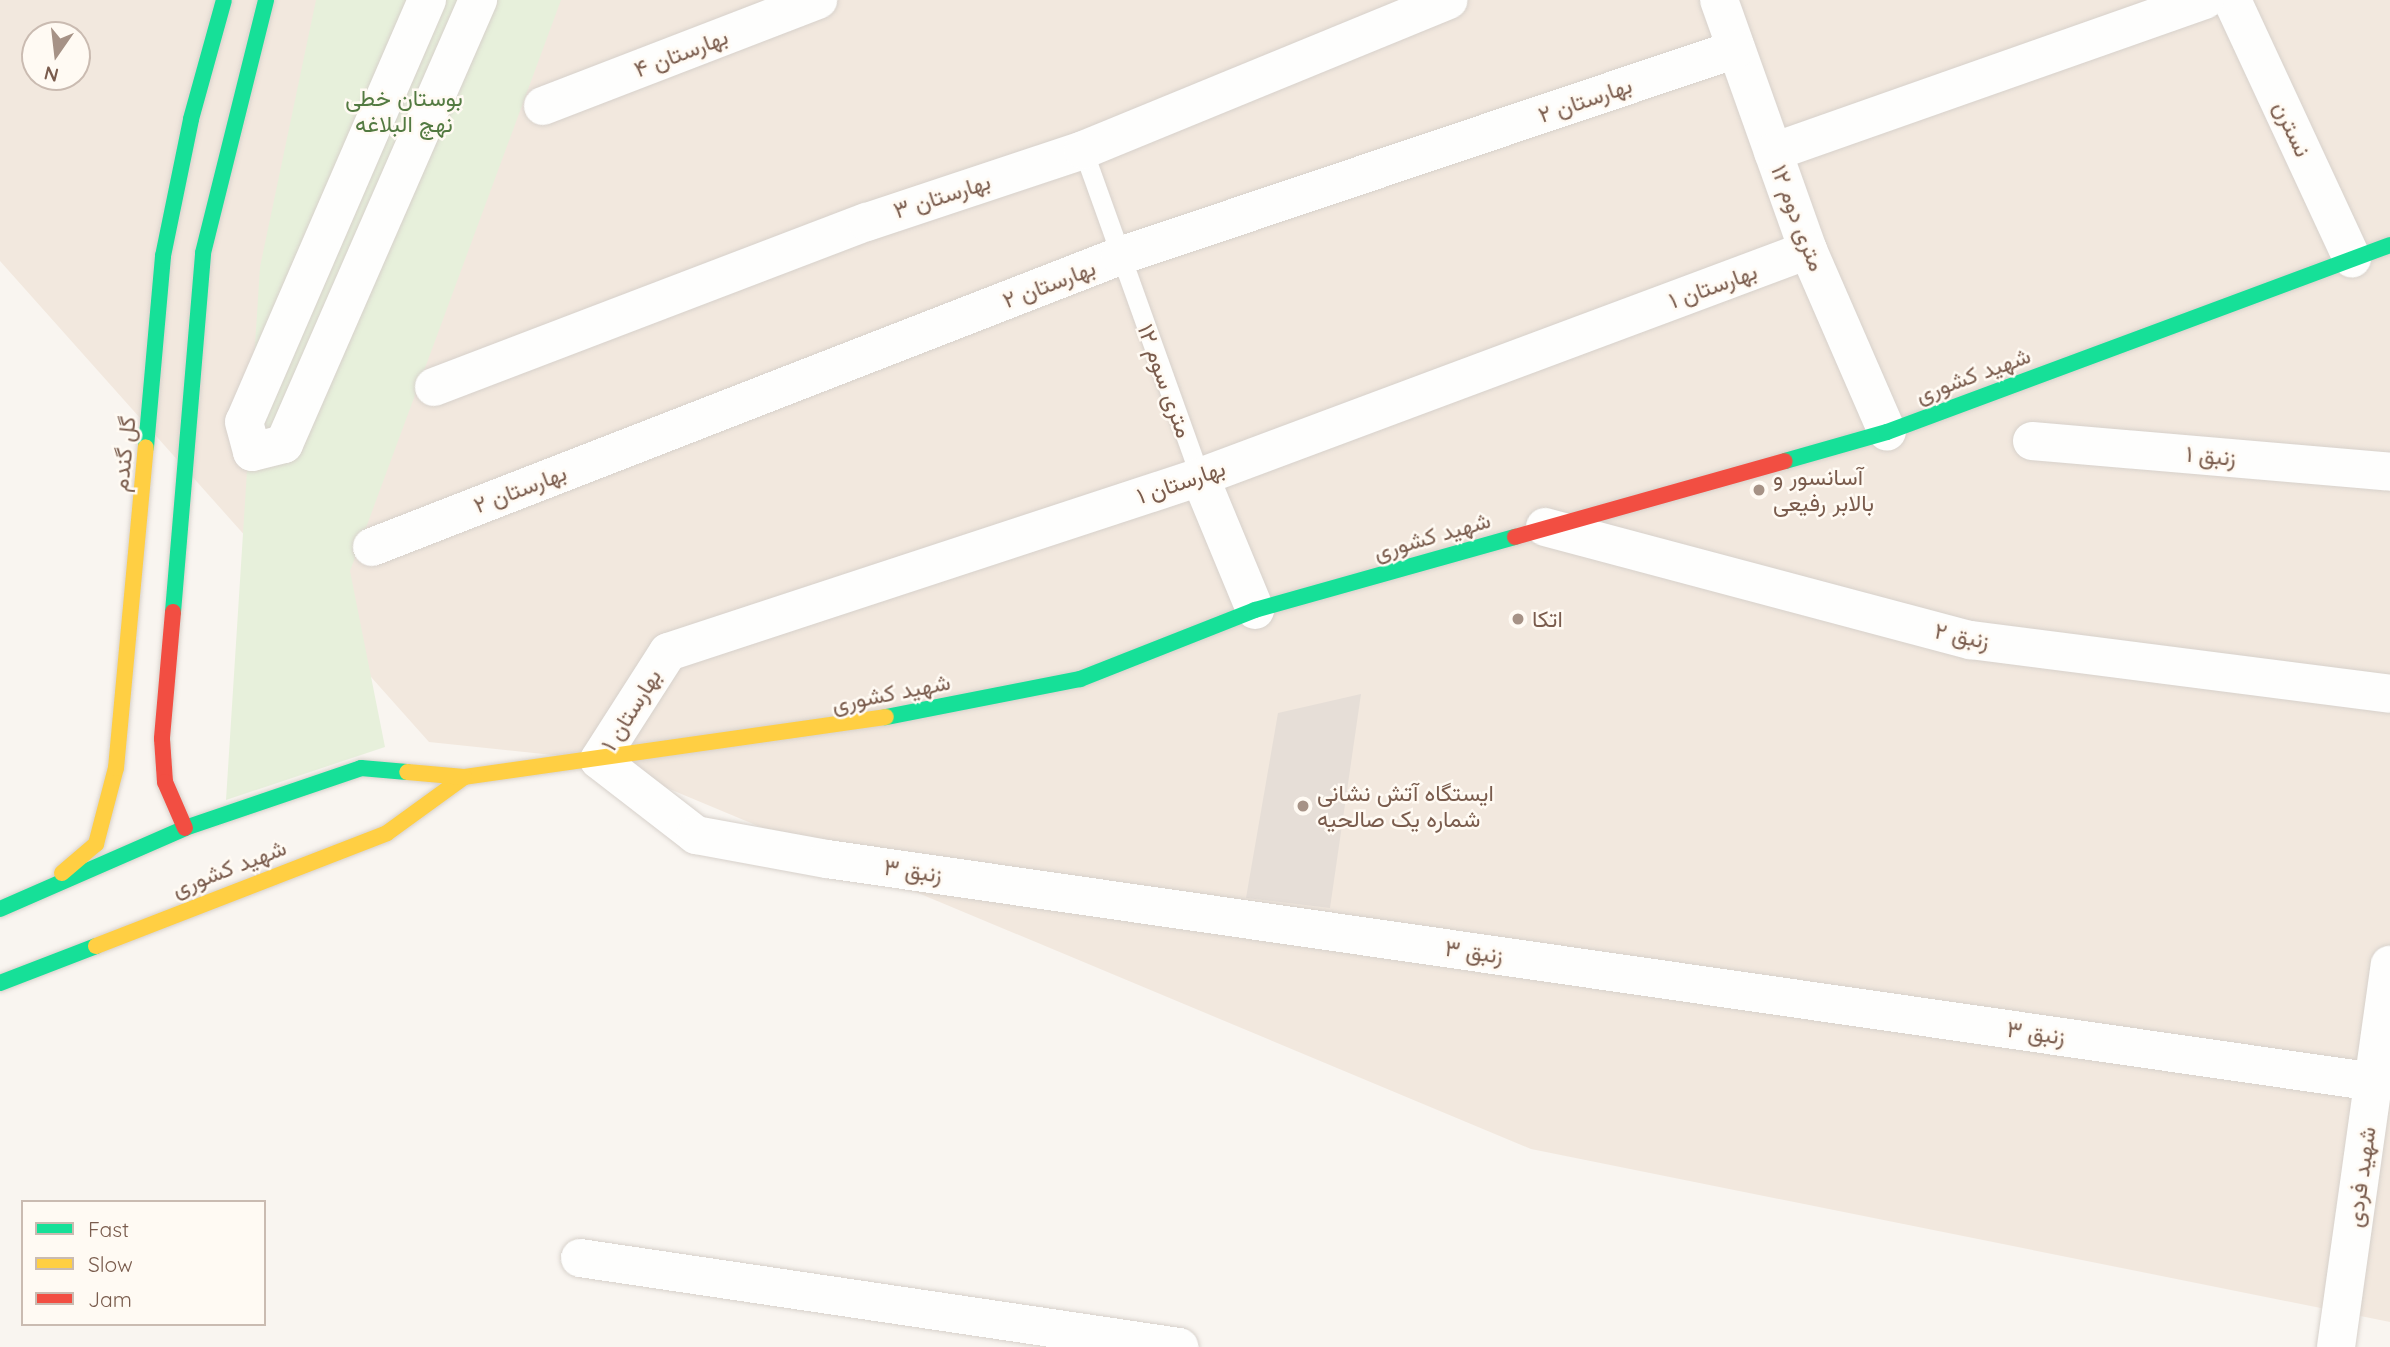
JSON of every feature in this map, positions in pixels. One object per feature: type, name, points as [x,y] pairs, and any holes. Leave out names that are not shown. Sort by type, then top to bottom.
[{"type":"main road","name":"گل گندم","points":[[41,891],[96,844],[117,768],[163,256],[191,119],[224,0]]},
{"type":"main road","points":[[185,828],[164,782],[162,738],[203,253],[266,0]]},
{"type":"main road","name":"شهید کشوری","points":[[0,909],[185,828],[361,768],[464,777],[823,729],[1080,679],[1255,610],[1887,432],[2390,245]]},
{"type":"main road","name":"شهید کشوری","points":[[0,983],[387,833],[464,777]]},
{"type":"street","points":[[427,0],[244,422],[252,452],[284,444],[478,0]]},
{"type":"street","name":"بهارستان ۴","points":[[543,106],[818,0]]},
{"type":"street","name":"بهارستان ۳","points":[[434,387],[867,222],[1083,150],[1448,0]]},
{"type":"street","name":"۱۲ متری دوم","points":[[1719,0],[1808,250],[1887,432]]},
{"type":"street","points":[[1773,152],[2205,0]]},
{"type":"street","name":"نسترن","points":[[2232,0],[2352,258]]},
{"type":"street","name":"بهارستان ۲","points":[[372,547],[1120,256],[1736,49]]},
{"type":"street","name":"بهارستان ۱","points":[[600,760],[668,652],[1200,477],[1808,250]]},
{"type":"street","name":"زنبق ۱","points":[[2032,440],[2390,472]]},
{"type":"street","name":"۱۲ متری سوم","points":[[1200,477],[1255,610]]},
{"type":"street","name":"زنبق ۲","points":[[1545,527],[1972,640],[2390,694]]},
{"type":"street","name":"زنبق ۳","points":[[600,760],[696,835],[841,861],[2374,1082]]},
{"type":"street","name":"شهید فردی","points":[[2336,1347],[2390,965]]},
{"type":"street","points":[[580,1258],[1179,1347]]},
{"type":"lane","name":"۱۲ متری سوم","points":[[1083,150],[1200,477]]},
{"type":"shaded area","points":[[0,0],[2390,0],[2390,1322],[1531,1149],[600,760],[429,742],[0,261]]},
{"type":"green space","name":"بوستان خطی نهچ البلاغه","points":[[316,0],[561,0],[350,571],[385,747],[226,800],[260,267]]},
{"type":"building","name":"ایستگاه آتش نشانی شماره یک صالحیه","points":[[1361,694],[1330,908],[1246,898],[1278,713]]},
{"type":"traffic: fast","points":[[146,447],[163,256],[191,119],[224,0]]},
{"type":"traffic: fast","points":[[173,612],[203,253],[266,0]]},
{"type":"traffic: fast","points":[[1785,461],[1887,432],[2390,245]]},
{"type":"traffic: fast","points":[[886,717],[1080,679],[1255,610],[1515,537]]},
{"type":"traffic: fast","points":[[0,909],[185,828],[361,768],[407,772]]},
{"type":"traffic: fast","points":[[0,983],[96,946]]},
{"type":"traffic: slow","points":[[62,873],[96,844],[116,768],[146,447]]},
{"type":"traffic: slow","points":[[464,777],[886,717]]},
{"type":"traffic: slow","points":[[96,946],[387,833],[464,777],[407,772]]},
{"type":"traffic: jam","points":[[1515,537],[1785,461]]},
{"type":"traffic: jam","points":[[173,612],[162,739],[165,782],[185,828]]},
{"type":"place","name":"آسانسور و بالابر رفیعی","points":[[1759,490]]},
{"type":"place","name":"اتکا","points":[[1518,619]]},
{"type":"place","name":"ایستگاه آتش نشانی شماره یک صالحیه","points":[[1303,806]]}]
